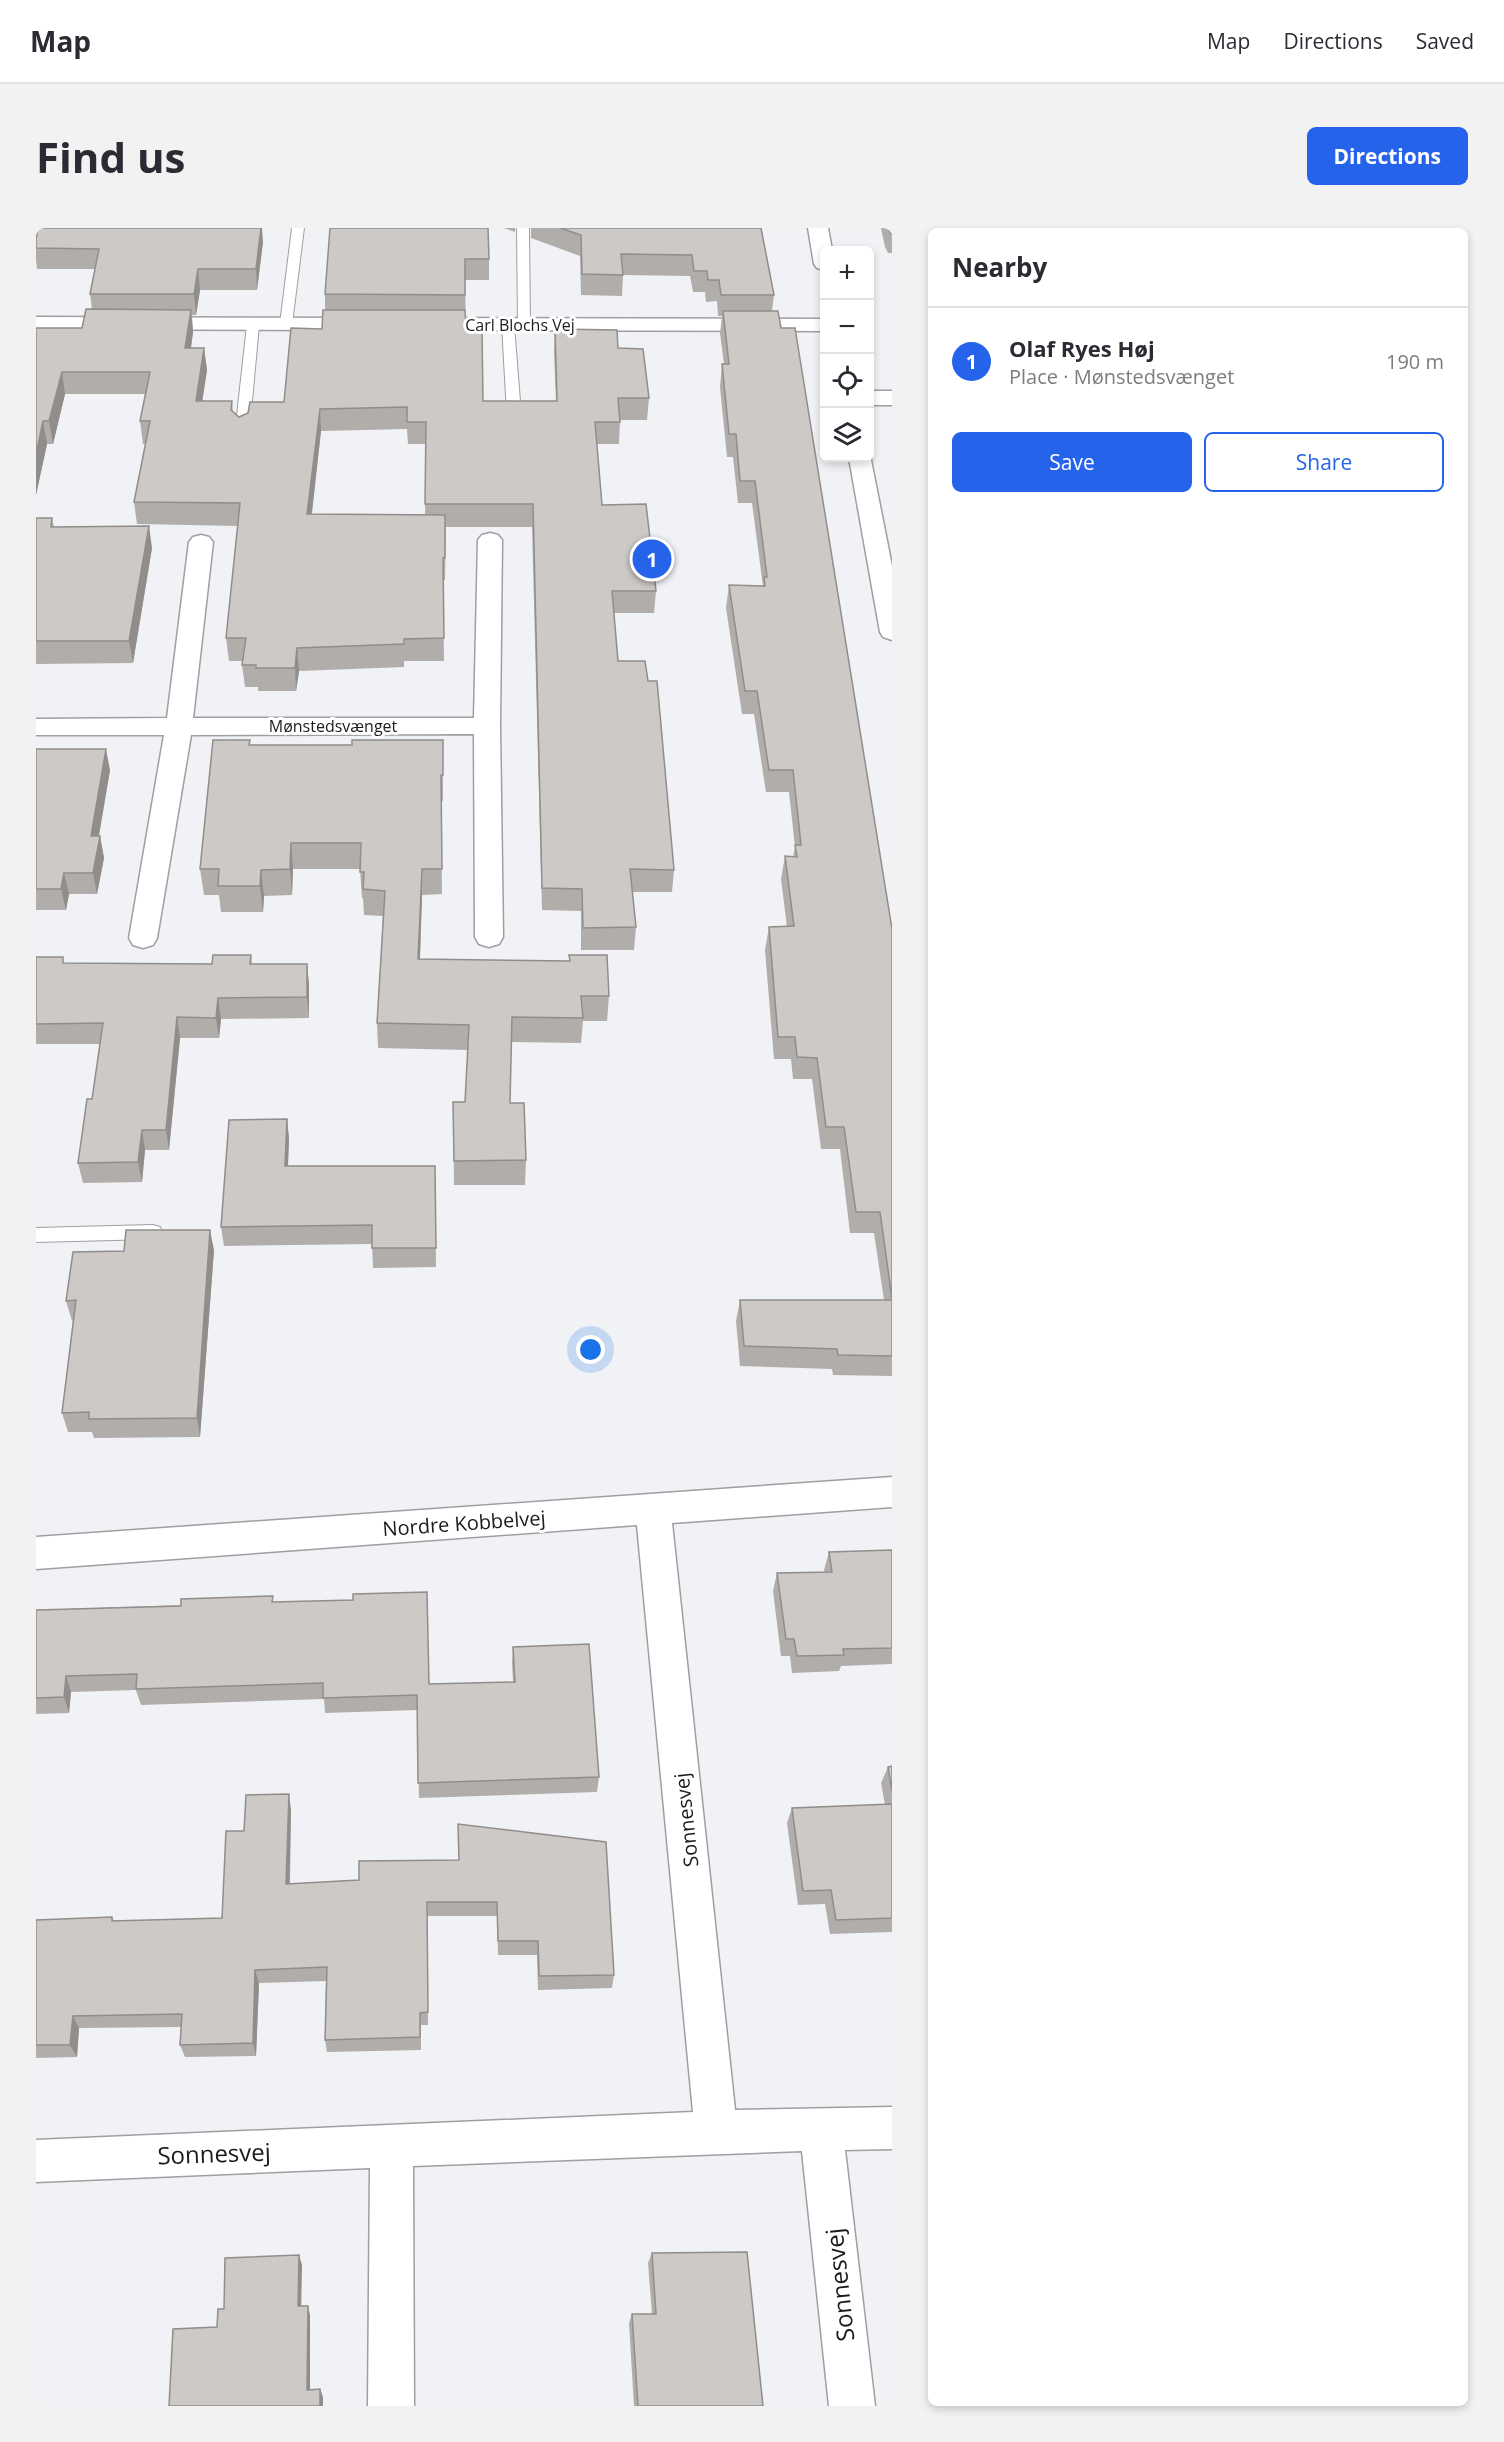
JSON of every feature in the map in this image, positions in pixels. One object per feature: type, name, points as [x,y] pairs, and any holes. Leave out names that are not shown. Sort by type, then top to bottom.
[{"type":"street","points":[[818,228],[822,246]]},
{"type":"street","name":"Carl Blochs Vej","points":[[36,324],[820,325]]},
{"type":"street","points":[[874,398],[892,398]]},
{"type":"street","points":[[861,462],[892,632]]},
{"type":"street","points":[[489,937],[487,726],[490,540]]},
{"type":"street","points":[[143,938],[179,726],[201,542]]},
{"type":"street","name":"Mønstedsvænget","points":[[36,727],[487,726]]},
{"type":"street","name":"Nordre Kobbelvej","points":[[36,1553],[892,1492]]},
{"type":"street","name":"Sonnesvej","points":[[653,1509],[717,2132]]},
{"type":"street","name":"Sonnesvej","points":[[36,2161],[717,2132],[892,2128]]},
{"type":"street","name":"Sonnesvej","points":[[821,2129],[852,2406]]},
{"type":"street","points":[[391,2406],[392,2146]]},
{"type":"lane","points":[[286,324],[298,228]]},
{"type":"lane","points":[[514,414],[516,325],[523,228]]},
{"type":"lane","points":[[242,433],[253,325]]},
{"type":"lane","points":[[36,1235],[158,1232]]},
{"type":"building","points":[[38,228],[261,228],[256,269],[198,269],[194,294],[90,294],[99,249],[36,248]]},
{"type":"building","points":[[330,228],[488,228],[489,259],[465,259],[465,295],[325,294]]},
{"type":"building","points":[[560,228],[761,228],[774,295],[721,295],[719,280],[708,280],[707,271],[694,271],[692,255],[621,254],[623,275],[582,274],[581,235]]},
{"type":"building","points":[[86,309],[191,310],[185,348],[204,348],[196,401],[232,401],[231,410],[239,417],[248,413],[250,402],[284,402],[291,328],[322,329],[323,310],[465,310],[466,329],[482,329],[483,401],[557,401],[555,329],[617,330],[618,348],[643,349],[649,398],[618,398],[620,422],[595,422],[602,505],[646,504],[656,591],[612,591],[618,661],[645,661],[648,681],[657,681],[674,870],[630,869],[636,927],[583,928],[582,889],[542,888],[533,504],[425,504],[426,422],[407,422],[407,407],[320,409],[307,514],[445,515],[444,638],[404,639],[404,644],[297,648],[295,668],[256,668],[256,665],[242,665],[246,638],[226,638],[240,503],[134,502],[150,421],[140,421],[150,372],[62,372],[49,421],[43,421],[36,454],[36,328],[82,328]]},
{"type":"building","points":[[723,311],[778,311],[781,328],[795,328],[892,929],[892,1299],[880,1212],[856,1212],[844,1127],[826,1127],[817,1058],[797,1057],[795,1037],[778,1037],[769,927],[794,926],[785,856],[797,857],[795,845],[801,845],[793,770],[769,770],[757,691],[745,691],[729,585],[765,586],[764,577],[767,577],[755,481],[740,481],[736,434],[729,434],[722,364],[729,364]]},
{"type":"building","points":[[36,518],[52,518],[51,527],[149,526],[129,641],[36,641]]},
{"type":"building","points":[[213,740],[250,740],[249,745],[352,745],[352,740],[443,740],[442,869],[422,869],[418,959],[570,961],[569,955],[607,955],[609,996],[581,996],[583,1018],[512,1017],[510,1103],[524,1103],[526,1160],[454,1161],[453,1102],[465,1102],[469,1025],[377,1023],[385,891],[363,889],[364,872],[360,872],[361,843],[291,843],[290,869],[261,870],[260,886],[218,886],[219,869],[200,869]]},
{"type":"building","points":[[36,749],[106,749],[91,836],[100,836],[93,873],[64,873],[61,889],[36,889]]},
{"type":"building","points":[[213,955],[251,955],[250,964],[307,964],[307,997],[218,998],[216,1018],[177,1017],[166,1130],[142,1130],[138,1162],[78,1163],[87,1099],[92,1099],[103,1023],[36,1024],[36,957],[63,957],[63,963],[212,964]]},
{"type":"building","points":[[287,1119],[285,1166],[435,1166],[436,1248],[372,1248],[372,1225],[221,1227],[229,1120]]},
{"type":"building","points":[[126,1230],[210,1230],[197,1418],[89,1419],[89,1412],[62,1413],[76,1300],[66,1301],[73,1252],[124,1251]]},
{"type":"building","points":[[740,1300],[892,1300],[892,1356],[838,1355],[837,1349],[744,1346]]},
{"type":"building","points":[[892,1550],[892,1648],[843,1649],[844,1655],[797,1656],[794,1639],[786,1639],[777,1573],[832,1572],[829,1552]]},
{"type":"building","points":[[427,1592],[429,1684],[515,1682],[513,1647],[589,1644],[599,1777],[418,1783],[417,1695],[323,1698],[323,1683],[136,1689],[137,1674],[66,1676],[64,1697],[36,1698],[36,1610],[181,1606],[181,1599],[273,1596],[272,1602],[353,1600],[353,1594]]},
{"type":"building","points":[[892,1766],[892,1791],[888,1767]]},
{"type":"building","points":[[289,1794],[286,1884],[359,1880],[359,1861],[459,1860],[458,1824],[606,1842],[614,1975],[539,1976],[538,1941],[498,1941],[497,1902],[427,1902],[428,2012],[420,2013],[420,2037],[325,2040],[327,1967],[255,1970],[253,2043],[180,2045],[182,2014],[73,2016],[70,2045],[36,2045],[36,1920],[112,1917],[112,1921],[222,1918],[226,1831],[244,1831],[246,1795]]},
{"type":"building","points":[[892,1804],[892,1918],[836,1920],[831,1890],[803,1891],[792,1808]]},
{"type":"building","points":[[747,2252],[763,2406],[638,2406],[632,2314],[656,2314],[652,2253]]},
{"type":"building","points":[[299,2255],[298,2306],[308,2306],[307,2390],[320,2389],[320,2406],[169,2406],[173,2329],[217,2327],[218,2309],[224,2309],[225,2258]]},
{"type":"place","name":"Olaf Ryes Høj","points":[[652,559]]}]
